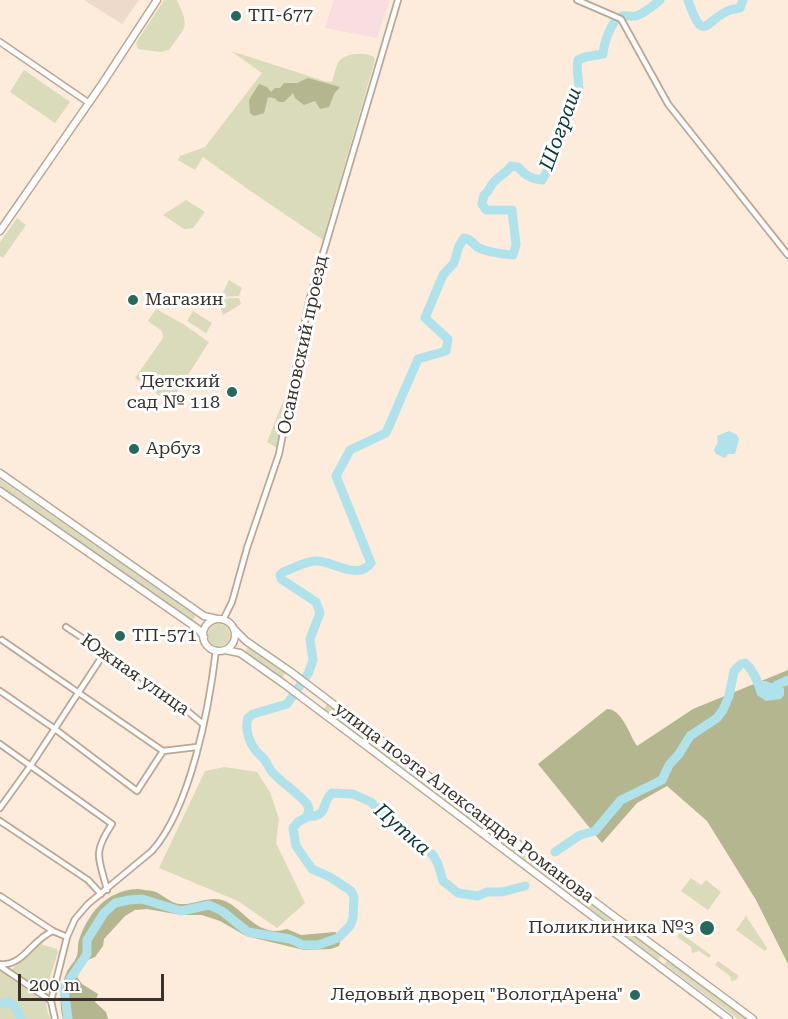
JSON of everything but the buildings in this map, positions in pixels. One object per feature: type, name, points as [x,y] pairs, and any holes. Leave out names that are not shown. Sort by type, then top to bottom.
[{"type":"main road","points":[[0,231],[157,0]]},
{"type":"main road","points":[[0,473],[204,616],[231,624],[234,629],[234,640],[231,645],[225,650],[216,650],[208,646],[198,629],[0,491]]},
{"type":"main road","points":[[204,637],[207,624],[220,620]]},
{"type":"main road","name":"улица поэта Александра Романова","points":[[234,629],[246,641],[328,699],[597,904],[753,1019]]},
{"type":"main road","name":"улица поэта Александра Романова","points":[[225,650],[240,654],[284,684],[729,1019]]},
{"type":"street","name":"Осановский проезд","points":[[220,620],[232,602],[247,548],[279,453],[309,301],[398,0]]},
{"type":"street","points":[[577,0],[620,17],[669,104],[788,255]]},
{"type":"street","points":[[0,42],[89,103]]},
{"type":"street","name":"Южная улица","points":[[66,627],[173,699],[203,724]]},
{"type":"street","points":[[2,640],[163,751],[198,747]]},
{"type":"street","points":[[55,1019],[51,1001],[67,937],[75,919],[100,894],[143,859],[163,836],[173,819],[198,747],[216,650]]},
{"type":"street","points":[[0,808],[105,652]]},
{"type":"street","points":[[0,691],[137,791],[163,751]]},
{"type":"street","points":[[0,744],[112,824],[98,849],[107,890]]},
{"type":"street","points":[[0,821],[88,880],[100,894]]},
{"type":"street","points":[[0,896],[53,931],[67,937]]},
{"type":"street","points":[[0,965],[12,965],[34,943],[53,931]]},
{"type":"street","points":[[0,965],[51,1001]]},
{"type":"shaded area","points":[[84,0],[139,0],[122,24]]},
{"type":"shaded area","points":[[334,0],[390,0],[377,38],[325,28]]},
{"type":"green space","points":[[164,0],[177,0],[185,22],[182,31],[169,50],[161,52],[138,49],[136,43]]},
{"type":"green space","points":[[231,51],[332,82],[341,59],[360,54],[374,57],[323,240],[203,157],[195,170],[178,160],[180,156],[205,147],[262,73]]},
{"type":"green space","points":[[24,70],[70,102],[55,123],[10,92]]},
{"type":"green space","points":[[308,78],[340,87],[334,94],[329,107],[320,109],[315,101],[304,105],[295,98],[293,93],[284,102],[268,97],[264,113],[254,116],[250,113],[249,100],[259,84],[267,87],[271,92],[275,88],[280,88],[284,83],[297,83]]},
{"type":"green space","points":[[186,200],[205,212],[193,228],[184,229],[163,215]]},
{"type":"green space","points":[[17,218],[26,225],[3,258],[0,256],[0,242]]},
{"type":"green space","points":[[229,280],[242,288],[239,296],[221,297]]},
{"type":"green space","points":[[239,298],[241,304],[223,315],[217,299]]},
{"type":"green space","points":[[156,309],[209,342],[170,403],[135,378],[163,338],[162,331],[148,321]]},
{"type":"green space","points":[[193,311],[212,323],[206,333],[187,321]]},
{"type":"green space","points":[[286,394],[289,396],[277,448],[267,442]]},
{"type":"green space","points":[[0,479],[196,616],[192,621],[0,488]]},
{"type":"green space","points":[[219,624],[227,627],[230,635],[227,643],[219,646],[211,643],[208,635],[211,627]]},
{"type":"green space","points":[[248,648],[285,673],[282,678],[244,654]]},
{"type":"green space","points":[[788,670],[788,964],[756,900],[707,821],[667,786],[637,803],[602,843],[538,764],[607,709],[617,713],[637,746],[693,709]]},
{"type":"green space","points":[[327,704],[662,955],[658,960],[324,709]]},
{"type":"green space","points":[[225,767],[257,772],[270,792],[279,819],[276,843],[305,903],[277,928],[238,901],[159,868],[205,771]]},
{"type":"green space","points":[[691,878],[701,885],[706,880],[721,892],[708,910],[681,891]]},
{"type":"green space","points":[[137,889],[156,892],[178,904],[212,899],[222,900],[267,930],[287,929],[301,935],[335,932],[339,935],[340,943],[339,946],[331,949],[304,950],[246,936],[220,921],[202,915],[181,915],[147,909],[135,910],[125,916],[104,939],[103,946],[95,957],[85,961],[77,977],[82,984],[98,994],[95,1002],[106,1012],[108,1019],[63,1019],[62,984],[77,956],[79,940],[88,920],[108,899],[116,894]]},
{"type":"green space","points":[[746,916],[767,948],[765,951],[736,930]]},
{"type":"green space","points":[[680,933],[711,955],[709,958],[699,951],[692,953],[691,947],[677,937]]},
{"type":"green space","points":[[40,944],[57,949],[58,952],[45,993],[11,970]]},
{"type":"green space","points":[[668,960],[748,1019],[738,1019],[664,964]]},
{"type":"green space","points":[[718,961],[739,976],[736,980],[731,981],[730,976],[715,965]]},
{"type":"green space","points":[[0,970],[46,1003],[51,1019],[0,1019]]},
{"type":"water","points":[[729,431],[737,435],[739,439],[735,454],[728,454],[725,458],[716,454],[714,450],[718,442],[717,436]]},
{"type":"water","points":[[761,681],[784,688],[784,695],[781,699],[766,701],[757,695]]},
{"type":"waterway","name":"Шограш","points":[[68,1019],[64,988],[87,954],[87,940],[104,913],[115,903],[142,899],[181,911],[209,905],[222,911],[248,932],[290,939],[303,945],[318,945],[338,938],[350,926],[353,918],[354,897],[351,891],[330,877],[312,869],[296,846],[293,828],[307,817],[309,809],[307,804],[272,772],[254,748],[248,734],[248,718],[253,714],[287,704],[308,674],[313,660],[310,639],[320,613],[316,602],[281,579],[280,575],[312,561],[352,570],[365,568],[371,563],[336,476],[350,450],[386,433],[418,359],[446,351],[448,339],[425,318],[443,275],[454,263],[464,238],[483,250],[513,255],[516,245],[512,210],[486,210],[482,204],[484,195],[511,166],[518,167],[531,178],[542,180],[555,158],[557,144],[563,136],[563,117],[578,93],[578,60],[603,54],[609,32],[618,18],[639,15],[660,0]]},
{"type":"waterway","name":"Шограш","points":[[688,0],[693,14],[702,26],[706,26],[730,10],[740,8],[743,0]]},
{"type":"waterway","name":"Путка","points":[[555,852],[580,835],[595,831],[621,800],[662,780],[669,765],[690,736],[717,718],[723,710],[729,696],[734,671],[741,664],[745,663],[751,669],[761,692],[766,694],[788,680]]},
{"type":"waterway","name":"Путка","points":[[307,817],[322,812],[332,793],[353,794],[371,802],[406,839],[433,855],[443,881],[458,893],[478,896],[487,892],[502,892],[525,886]]},
{"type":"waterway","name":"Шограш","points":[[0,1004],[9,1002],[16,1008],[21,1019]]},
{"type":"place","name":"ТП-677","points":[[236,16]]},
{"type":"place","name":"Магазин","points":[[133,300]]},
{"type":"place","name":"Детский сад № 118","points":[[232,392]]},
{"type":"place","name":"Арбуз","points":[[134,449]]},
{"type":"place","name":"ТП-571","points":[[120,636]]},
{"type":"place","name":"Поликлиника №3","points":[[707,928]]},
{"type":"place","name":"Ледовый дворец \"ВологдАрена\"","points":[[635,995]]}]
